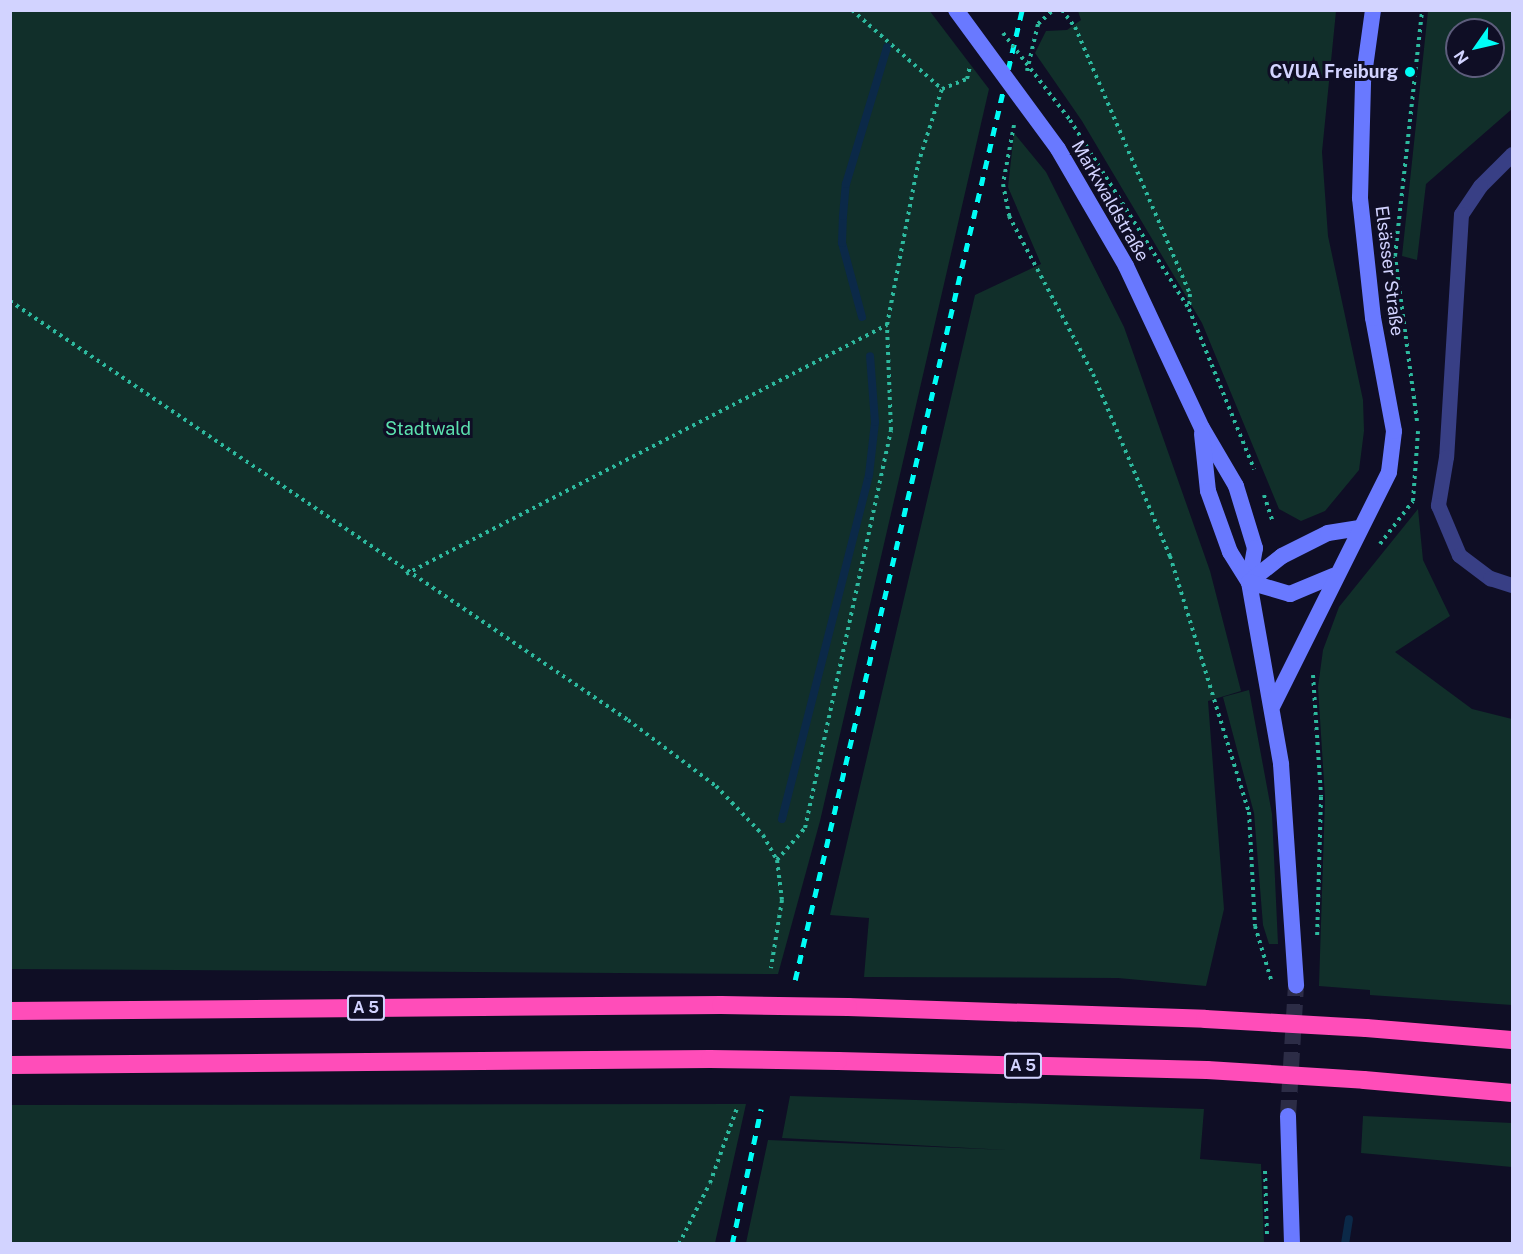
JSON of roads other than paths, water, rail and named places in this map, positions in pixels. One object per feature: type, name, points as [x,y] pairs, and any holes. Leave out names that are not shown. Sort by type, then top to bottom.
[{"type":"highway","name":"A 5","points":[[10,1011],[721,1005],[848,1007],[1205,1019],[1366,1028],[1512,1040]]},
{"type":"highway","name":"A 5","points":[[10,1065],[710,1059],[838,1061],[1207,1070],[1364,1080],[1512,1093]]},
{"type":"main road","name":"Markwaldstraße","points":[[956,10],[1058,149],[1126,266],[1202,428],[1236,486],[1255,548],[1249,582]]},
{"type":"main road","name":"Elsässer Straße","points":[[1273,705],[1333,576],[1389,472],[1394,431],[1361,220],[1363,82],[1373,10]]},
{"type":"main road","name":"Markwaldstraße","points":[[1202,428],[1208,491],[1230,552],[1249,582]]},
{"type":"main road","points":[[1249,582],[1282,556],[1328,533],[1360,528]]},
{"type":"main road","points":[[1249,582],[1290,594],[1333,576]]},
{"type":"main road","points":[[1249,582],[1273,705],[1292,877],[1296,985]]},
{"type":"main road","points":[[1288,1116],[1292,1244]]},
{"type":"lane","points":[[1512,154],[1480,186],[1461,214],[1446,457],[1438,505],[1459,555],[1490,578],[1512,585]]},
{"type":"waterway","points":[[862,317],[842,243],[843,216],[846,184],[887,47]]},
{"type":"waterway","points":[[782,819],[869,475],[875,422],[870,356]]},
{"type":"waterway","points":[[1345,1244],[1349,1219]]},
{"type":"tunnel","points":[[1288,1116],[1296,985]]},
{"type":"railway","points":[[795,980],[1022,10]]},
{"type":"railway","points":[[732,1244],[761,1109]]},
{"type":"place","name":"CVUA Freiburg","points":[[1410,72]]},
{"type":"park label","name":"Stadtwald","points":[[428,429]]}]
